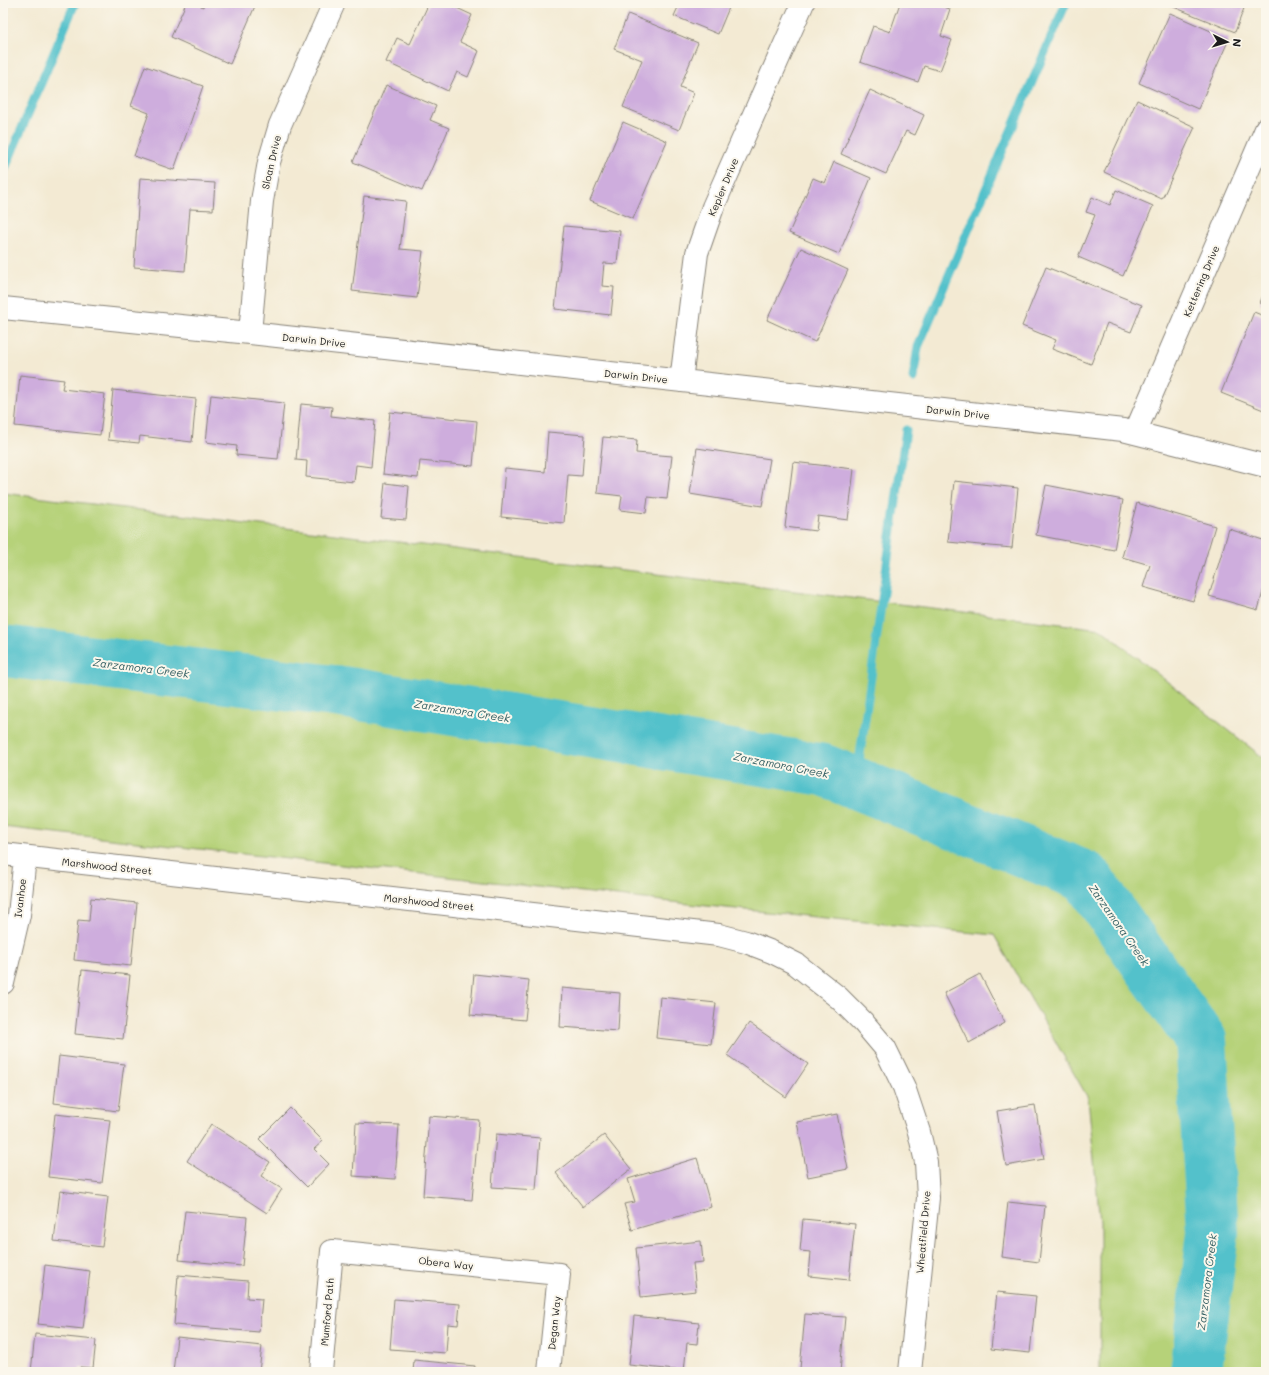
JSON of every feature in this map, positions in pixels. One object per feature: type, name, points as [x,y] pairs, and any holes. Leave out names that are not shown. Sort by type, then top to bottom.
[{"type":"street","name":"Sloan Drive","points":[[250,333],[262,201],[269,162],[280,124],[334,3]]},
{"type":"street","name":"Kepler Drive","points":[[681,381],[697,254],[713,207],[803,3]]},
{"type":"street","name":"Kettering Drive","points":[[1135,433],[1266,129]]},
{"type":"street","name":"Darwin Drive","points":[[3,308],[250,333],[1123,430],[1266,466]]},
{"type":"street","name":"Marshwood Street","points":[[3,854],[719,935],[746,942],[772,952],[796,964],[839,998]]},
{"type":"street","name":"Ivanhoe","points":[[5,972],[19,915],[25,857]]},
{"type":"street","name":"Wheatfield Drive","points":[[839,998],[863,1022],[885,1048],[904,1087],[919,1132],[926,1162],[928,1198],[910,1372]]},
{"type":"street","name":"Obera Way","points":[[332,1251],[559,1274]]},
{"type":"street","name":"Mumford Path","points":[[321,1372],[332,1251]]},
{"type":"street","name":"Degan Way","points":[[549,1372],[559,1274]]},
{"type":"green space","points":[[3,493],[1101,629],[1266,760],[1266,1372],[1100,1372],[1100,1222],[1088,1098],[994,935],[707,906],[3,827]]},
{"type":"building","points":[[186,3],[195,3],[203,7],[204,3],[248,3],[255,6],[230,64],[171,37]]},
{"type":"building","points":[[429,3],[446,3],[472,15],[460,42],[479,51],[468,77],[457,72],[448,91],[386,62],[397,38],[410,44]]},
{"type":"building","points":[[680,3],[731,3],[718,34],[674,16]]},
{"type":"building","points":[[900,3],[933,3],[950,9],[941,36],[952,40],[940,71],[924,66],[918,82],[860,62],[873,26],[890,32]]},
{"type":"building","points":[[1164,3],[1246,3],[1235,32]]},
{"type":"building","points":[[1170,13],[1229,39],[1198,109],[1139,83]]},
{"type":"building","points":[[628,14],[698,43],[680,87],[694,93],[679,130],[623,107],[642,60],[614,49]]},
{"type":"building","points":[[145,66],[203,86],[174,170],[134,156],[149,113],[131,106]]},
{"type":"building","points":[[386,85],[436,106],[430,120],[449,128],[422,191],[353,162]]},
{"type":"building","points":[[870,90],[924,115],[915,135],[906,131],[886,174],[841,154]]},
{"type":"building","points":[[1137,100],[1195,127],[1162,199],[1104,172]]},
{"type":"building","points":[[623,122],[667,141],[633,219],[590,201]]},
{"type":"building","points":[[834,162],[871,178],[839,254],[789,233],[813,178],[825,183]]},
{"type":"building","points":[[140,178],[215,183],[213,210],[190,209],[185,271],[134,267]]},
{"type":"building","points":[[1116,190],[1153,206],[1123,276],[1078,257],[1095,215],[1086,212],[1092,197],[1110,205]]},
{"type":"building","points":[[364,196],[406,201],[400,249],[423,251],[417,298],[352,291]]},
{"type":"building","points":[[564,226],[620,231],[617,264],[604,263],[602,286],[614,287],[611,315],[555,309]]},
{"type":"building","points":[[801,248],[848,270],[815,342],[767,320]]},
{"type":"building","points":[[1046,267],[1142,305],[1131,332],[1107,323],[1091,364],[1052,349],[1056,340],[1022,326]]},
{"type":"building","points":[[1266,287],[1266,305],[1260,303]]},
{"type":"building","points":[[1254,312],[1266,317],[1266,411],[1221,393]]},
{"type":"building","points":[[20,375],[64,380],[62,389],[105,394],[100,435],[15,426]]},
{"type":"building","points":[[113,390],[196,399],[192,442],[140,436],[139,443],[108,440]]},
{"type":"building","points":[[211,395],[284,403],[278,459],[236,455],[237,446],[206,442]]},
{"type":"building","points":[[301,404],[332,407],[331,416],[375,421],[371,467],[356,465],[354,482],[306,477],[307,461],[296,460]]},
{"type":"building","points":[[390,412],[477,421],[473,466],[420,461],[418,478],[383,474]]},
{"type":"building","points":[[548,432],[585,435],[582,476],[568,475],[564,523],[501,517],[505,468],[545,472]]},
{"type":"building","points":[[603,437],[637,440],[636,453],[672,456],[667,499],[648,497],[646,513],[620,510],[622,496],[597,493]]},
{"type":"building","points":[[697,448],[770,459],[762,506],[690,494]]},
{"type":"building","points":[[793,462],[854,469],[848,520],[818,516],[816,531],[785,527]]},
{"type":"building","points":[[954,481],[1018,488],[1012,548],[948,542]]},
{"type":"building","points":[[385,483],[409,486],[406,520],[381,518]]},
{"type":"building","points":[[1046,485],[1123,500],[1114,550],[1036,535]]},
{"type":"building","points":[[1137,503],[1215,526],[1193,601],[1143,587],[1150,565],[1122,557]]},
{"type":"building","points":[[1229,529],[1266,541],[1266,588],[1264,588],[1258,610],[1209,596]]},
{"type":"building","points":[[91,898],[137,903],[131,966],[74,960],[78,920],[89,921]]},
{"type":"building","points":[[82,970],[130,975],[123,1039],[75,1034]]},
{"type":"building","points":[[474,974],[529,980],[525,1020],[470,1015]]},
{"type":"building","points":[[980,974],[1005,1023],[969,1043],[944,993]]},
{"type":"building","points":[[562,988],[620,993],[618,1031],[560,1027]]},
{"type":"building","points":[[660,997],[716,1003],[711,1044],[656,1038]]},
{"type":"building","points":[[749,1023],[808,1064],[786,1097],[727,1055]]},
{"type":"building","points":[[59,1056],[124,1064],[118,1111],[54,1103]]},
{"type":"building","points":[[1035,1105],[1044,1159],[1006,1166],[997,1111]]},
{"type":"building","points":[[290,1108],[323,1141],[314,1149],[329,1164],[307,1187],[259,1139]]},
{"type":"building","points":[[55,1114],[110,1120],[102,1183],[48,1177]]},
{"type":"building","points":[[837,1114],[848,1169],[808,1177],[797,1122]]},
{"type":"building","points":[[429,1116],[479,1120],[472,1200],[423,1196]]},
{"type":"building","points":[[356,1123],[399,1125],[395,1179],[353,1176]]},
{"type":"building","points":[[211,1124],[270,1162],[261,1176],[282,1189],[267,1213],[187,1161]]},
{"type":"building","points":[[496,1134],[540,1138],[536,1190],[492,1187]]},
{"type":"building","points":[[604,1135],[631,1169],[583,1207],[556,1173]]},
{"type":"building","points":[[697,1158],[711,1207],[632,1230],[624,1204],[635,1202],[628,1179]]},
{"type":"building","points":[[60,1191],[108,1197],[102,1247],[54,1241]]},
{"type":"building","points":[[1008,1202],[1045,1206],[1039,1262],[1002,1257]]},
{"type":"building","points":[[185,1211],[247,1217],[242,1266],[179,1260]]},
{"type":"building","points":[[803,1219],[855,1224],[849,1280],[809,1276],[811,1252],[800,1251]]},
{"type":"building","points":[[701,1241],[703,1262],[693,1263],[696,1291],[641,1297],[636,1248]]},
{"type":"building","points":[[45,1265],[90,1271],[83,1329],[38,1324]]},
{"type":"building","points":[[178,1275],[248,1281],[247,1298],[262,1299],[259,1332],[174,1325]]},
{"type":"building","points":[[997,1292],[1036,1296],[1030,1353],[991,1349]]},
{"type":"building","points":[[394,1299],[460,1304],[458,1325],[448,1324],[446,1353],[390,1349]]},
{"type":"building","points":[[805,1314],[845,1317],[840,1372],[800,1369]]},
{"type":"building","points":[[634,1316],[699,1323],[697,1344],[687,1343],[684,1371],[629,1365]]},
{"type":"building","points":[[35,1334],[96,1340],[93,1368],[80,1367],[80,1372],[31,1372]]},
{"type":"building","points":[[177,1337],[262,1346],[259,1372],[173,1372]]},
{"type":"building","points":[[414,1360],[475,1366],[474,1372],[413,1372]]},
{"type":"waterway","points":[[3,173],[75,3]]},
{"type":"waterway","points":[[913,378],[918,347],[1066,3]]},
{"type":"waterway","points":[[856,783],[906,430]]},
{"type":"waterway","name":"Zarzamora Creek","points":[[3,651],[342,692],[824,770],[1086,877],[1201,1040],[1213,1232],[1196,1372]]}]
